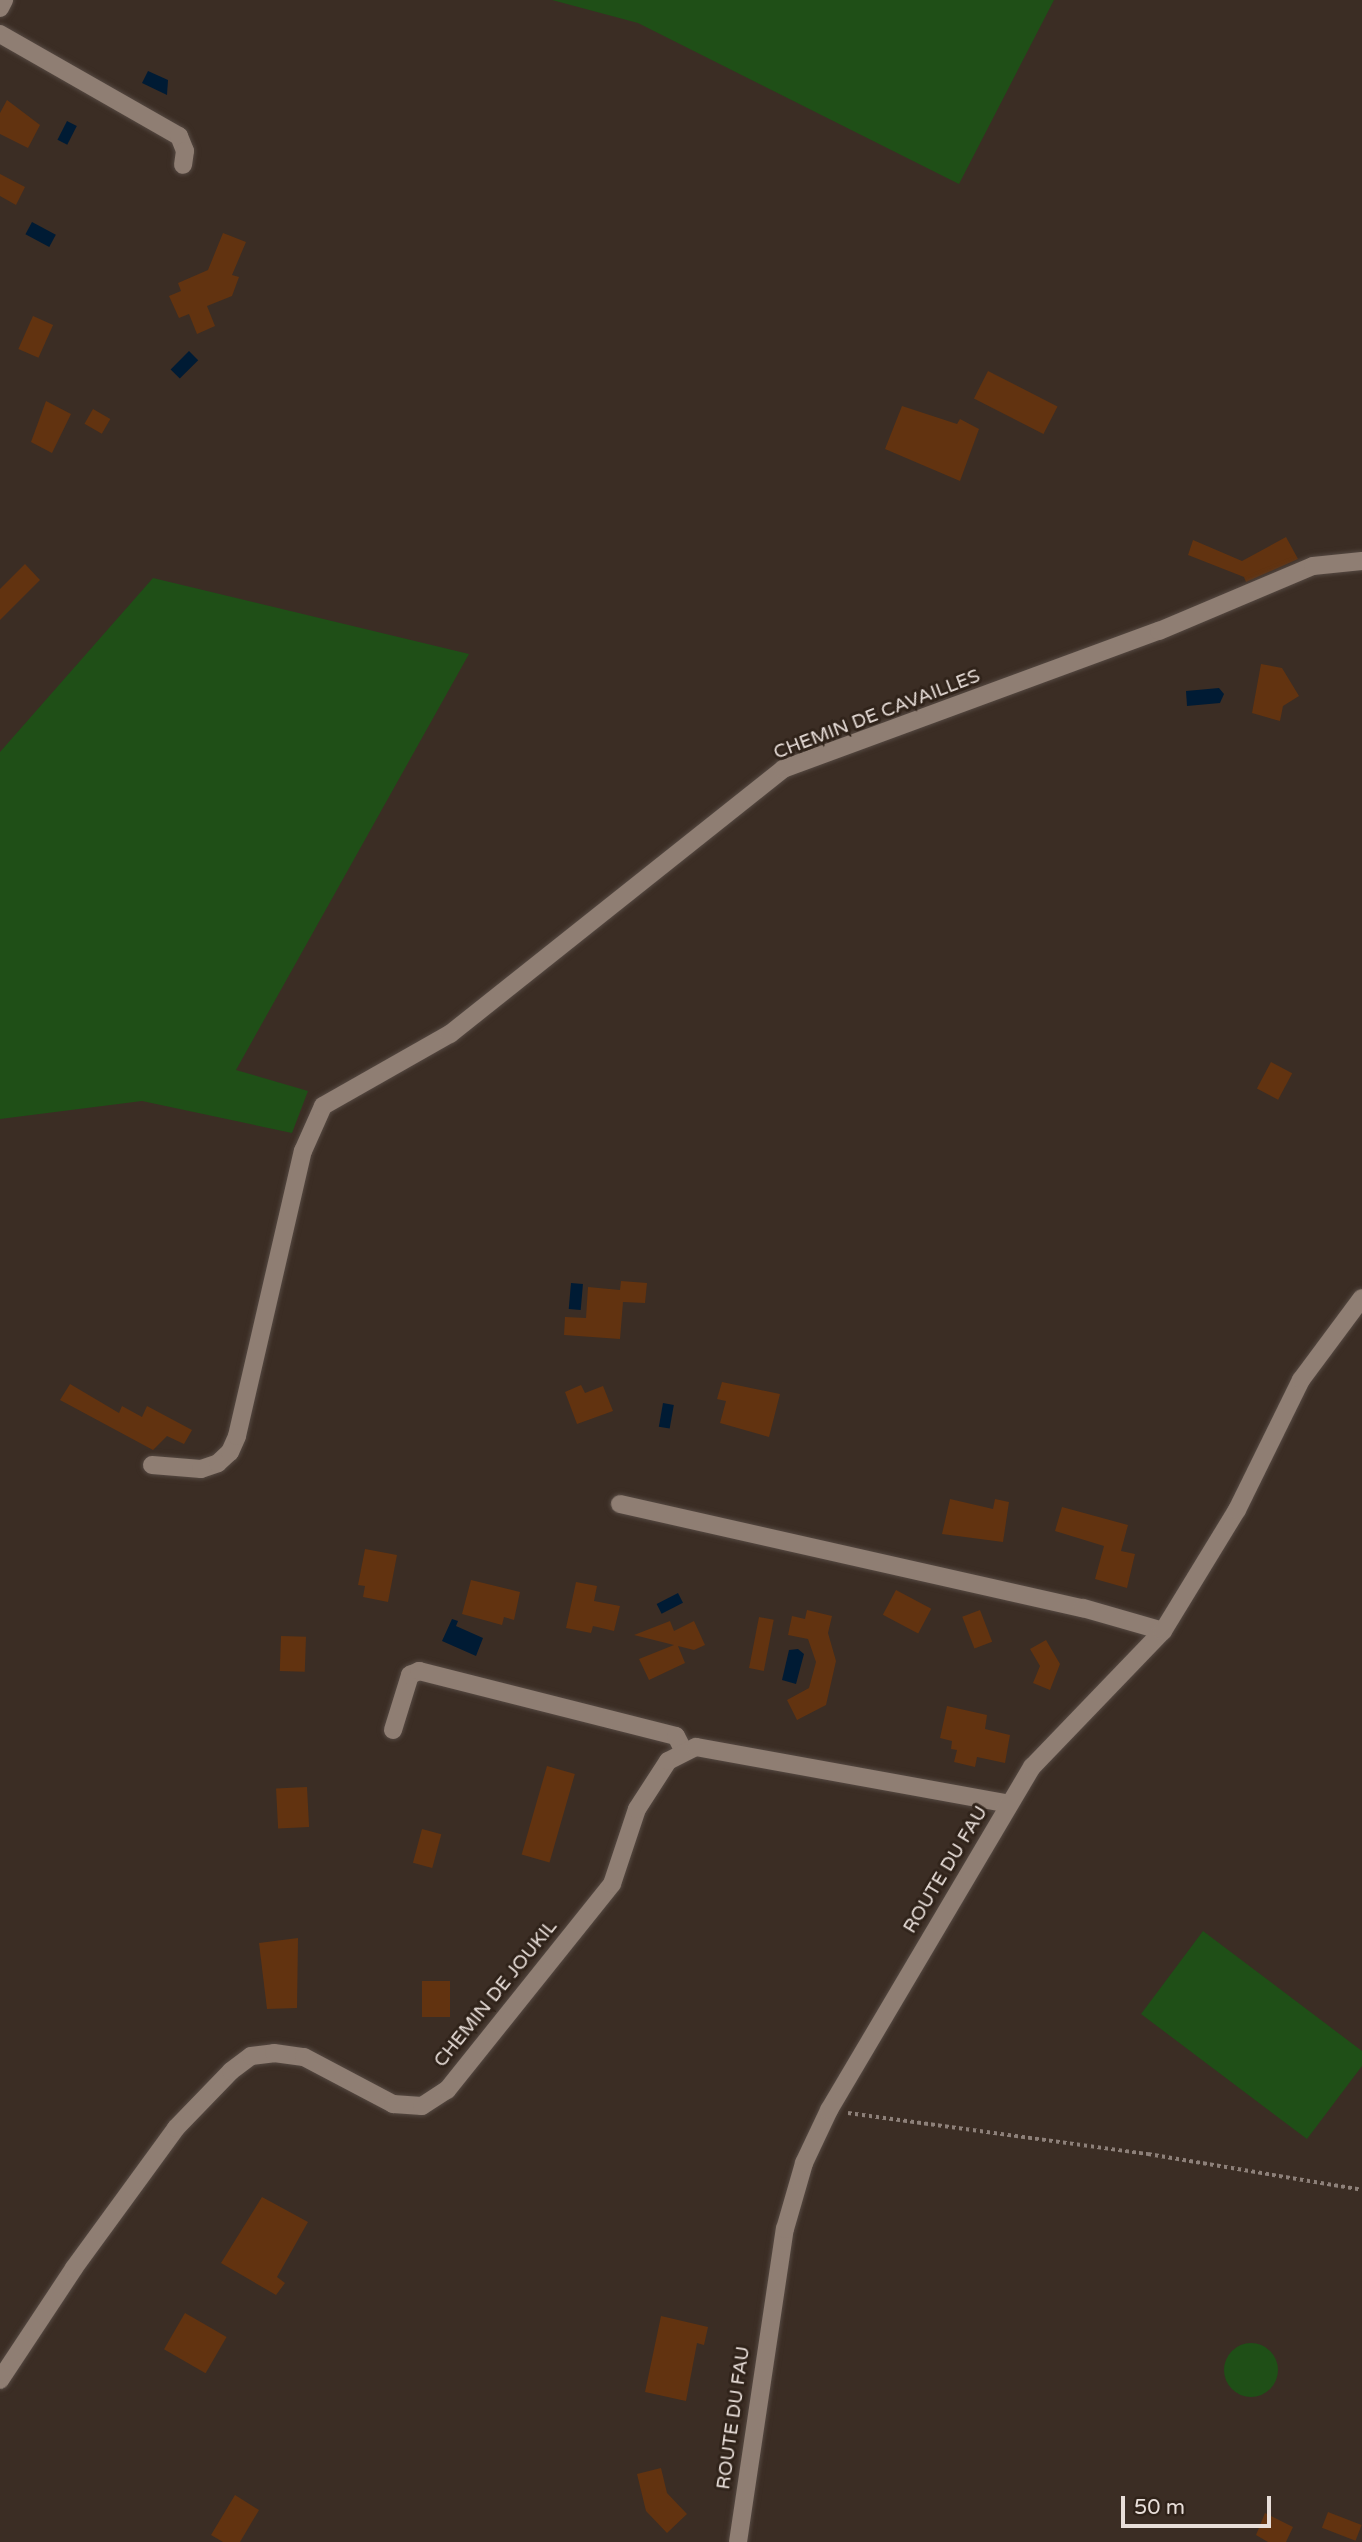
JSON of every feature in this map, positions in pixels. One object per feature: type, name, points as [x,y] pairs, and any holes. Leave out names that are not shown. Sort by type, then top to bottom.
[{"type":"street","points":[[0,8],[4,0]]},
{"type":"street","points":[[0,34],[179,136],[185,151],[183,165]]},
{"type":"street","name":"CHEMIN DE CAVAILLES","points":[[152,1465],[201,1469],[218,1463],[230,1452],[237,1436],[303,1150],[323,1106],[450,1034],[783,769],[1160,631],[1313,566],[1362,561]]},
{"type":"street","name":"ROUTE DU FAU","points":[[738,2542],[785,2229],[804,2163],[829,2110],[1032,1768],[1163,1631],[1237,1510],[1301,1380],[1362,1298]]},
{"type":"street","points":[[620,1504],[1083,1608],[1163,1631]]},
{"type":"street","points":[[393,1730],[410,1675],[419,1671],[676,1735],[684,1752],[696,1747],[1009,1804]]},
{"type":"street","name":"CHEMIN DE JOUKIL","points":[[0,2380],[74,2268],[176,2128],[231,2071],[251,2056],[274,2053],[304,2057],[393,2104],[422,2106],[447,2090],[612,1884],[637,1810],[668,1761],[684,1752]]},
{"type":"path","points":[[829,2110],[1148,2154],[1362,2190]]},
{"type":"green space","points":[[552,0],[1054,0],[959,184],[638,23]]},
{"type":"green space","points":[[153,578],[469,654],[236,1070],[308,1091],[292,1133],[142,1101],[0,1119],[0,752]]},
{"type":"green space","points":[[1203,1931],[1362,2051],[1362,2066],[1307,2139],[1141,2014]]},
{"type":"green space","points":[[1256,2343],[1266,2347],[1274,2355],[1278,2370],[1274,2385],[1266,2393],[1246,2397],[1236,2393],[1228,2385],[1224,2365],[1228,2355],[1236,2347]]},
{"type":"water","points":[[148,71],[168,80],[167,95],[142,83]]},
{"type":"water","points":[[67,121],[77,126],[67,145],[57,140]]},
{"type":"water","points":[[32,222],[56,235],[49,247],[25,234]]},
{"type":"water","points":[[189,351],[198,360],[180,379],[171,369]]},
{"type":"water","points":[[1219,688],[1224,694],[1220,703],[1187,706],[1186,691]]},
{"type":"water","points":[[571,1283],[583,1284],[581,1310],[569,1309]]},
{"type":"water","points":[[663,1403],[674,1405],[670,1429],[659,1427]]},
{"type":"water","points":[[678,1593],[683,1603],[662,1614],[657,1604]]},
{"type":"water","points":[[452,1619],[458,1621],[456,1626],[483,1638],[476,1656],[442,1641]]},
{"type":"water","points":[[798,1649],[804,1654],[796,1684],[782,1680],[789,1650]]},
{"type":"building","points":[[7,100],[40,125],[28,148],[0,134],[0,113]]},
{"type":"building","points":[[0,174],[25,187],[16,205],[0,196]]},
{"type":"building","points":[[223,233],[246,242],[232,275],[239,277],[232,296],[207,306],[215,326],[197,334],[189,314],[179,318],[169,296],[181,291],[178,283],[208,270]]},
{"type":"building","points":[[33,316],[53,325],[38,358],[18,349]]},
{"type":"building","points":[[988,371],[1057,406],[1043,434],[974,399]]},
{"type":"building","points":[[46,401],[71,414],[52,453],[31,442]]},
{"type":"building","points":[[902,406],[957,424],[960,419],[979,429],[960,481],[885,449]]},
{"type":"building","points":[[93,409],[110,419],[102,434],[84,424]]},
{"type":"building","points":[[1286,537],[1298,559],[1246,582],[1244,577],[1188,555],[1193,540],[1242,561]]},
{"type":"building","points":[[25,564],[40,580],[0,620],[0,589]]},
{"type":"building","points":[[1261,664],[1282,668],[1299,696],[1283,706],[1280,721],[1252,713]]},
{"type":"building","points":[[1271,1062],[1292,1073],[1278,1100],[1257,1088]]},
{"type":"building","points":[[621,1281],[647,1283],[645,1303],[623,1302],[620,1339],[564,1335],[565,1317],[586,1318],[588,1287],[620,1290]]},
{"type":"building","points":[[722,1382],[780,1394],[769,1437],[720,1423],[726,1401],[717,1399]]},
{"type":"building","points":[[70,1384],[119,1413],[122,1406],[142,1417],[147,1406],[192,1430],[184,1444],[167,1436],[153,1450],[60,1400]]},
{"type":"building","points":[[581,1385],[585,1393],[603,1386],[613,1411],[577,1424],[565,1392]]},
{"type":"building","points":[[950,1499],[993,1509],[995,1499],[1009,1502],[1003,1542],[942,1534]]},
{"type":"building","points":[[1062,1507],[1128,1525],[1121,1551],[1135,1554],[1127,1588],[1095,1579],[1104,1546],[1055,1531]]},
{"type":"building","points":[[365,1549],[397,1555],[388,1602],[363,1597],[365,1586],[358,1585]]},
{"type":"building","points":[[471,1580],[520,1592],[514,1620],[504,1617],[502,1625],[462,1614]]},
{"type":"building","points":[[576,1582],[597,1586],[594,1601],[620,1606],[614,1631],[593,1626],[591,1633],[566,1628]]},
{"type":"building","points":[[896,1590],[931,1609],[918,1634],[883,1615]]},
{"type":"building","points":[[807,1610],[832,1616],[828,1633],[836,1661],[826,1705],[797,1720],[787,1700],[809,1688],[816,1662],[808,1639],[788,1635],[792,1616],[805,1619]]},
{"type":"building","points":[[980,1610],[992,1642],[974,1649],[962,1617]]},
{"type":"building","points":[[759,1617],[774,1620],[764,1671],[749,1668]]},
{"type":"building","points":[[670,1621],[674,1631],[694,1621],[705,1645],[694,1650],[678,1646],[685,1663],[649,1680],[639,1659],[674,1645],[634,1635]]},
{"type":"building","points":[[281,1636],[306,1637],[305,1672],[280,1671]]},
{"type":"building","points":[[1046,1640],[1060,1664],[1050,1690],[1033,1683],[1040,1666],[1030,1649]]},
{"type":"building","points":[[947,1706],[987,1715],[985,1729],[1010,1735],[1005,1763],[977,1757],[975,1767],[954,1762],[957,1750],[951,1749],[952,1741],[940,1738]]},
{"type":"building","points":[[547,1766],[575,1774],[550,1862],[522,1854]]},
{"type":"building","points":[[307,1787],[309,1827],[278,1829],[276,1789]]},
{"type":"building","points":[[422,1829],[441,1834],[432,1868],[413,1863]]},
{"type":"building","points":[[298,1938],[297,2008],[267,2009],[259,1943]]},
{"type":"building","points":[[422,1981],[450,1981],[450,2017],[422,2017]]},
{"type":"building","points":[[262,2197],[308,2222],[277,2277],[285,2283],[276,2295],[221,2263]]},
{"type":"building","points":[[185,2313],[227,2337],[206,2373],[164,2349]]},
{"type":"building","points":[[661,2316],[708,2327],[704,2345],[697,2343],[686,2401],[645,2392]]},
{"type":"building","points":[[661,2468],[667,2493],[687,2514],[667,2533],[646,2511],[637,2474]]},
{"type":"building","points":[[235,2495],[259,2510],[240,2542],[223,2542],[211,2535]]},
{"type":"building","points":[[1328,2512],[1362,2525],[1356,2541],[1322,2528]]},
{"type":"building","points":[[1265,2513],[1293,2527],[1286,2542],[1268,2542],[1256,2535]]}]
